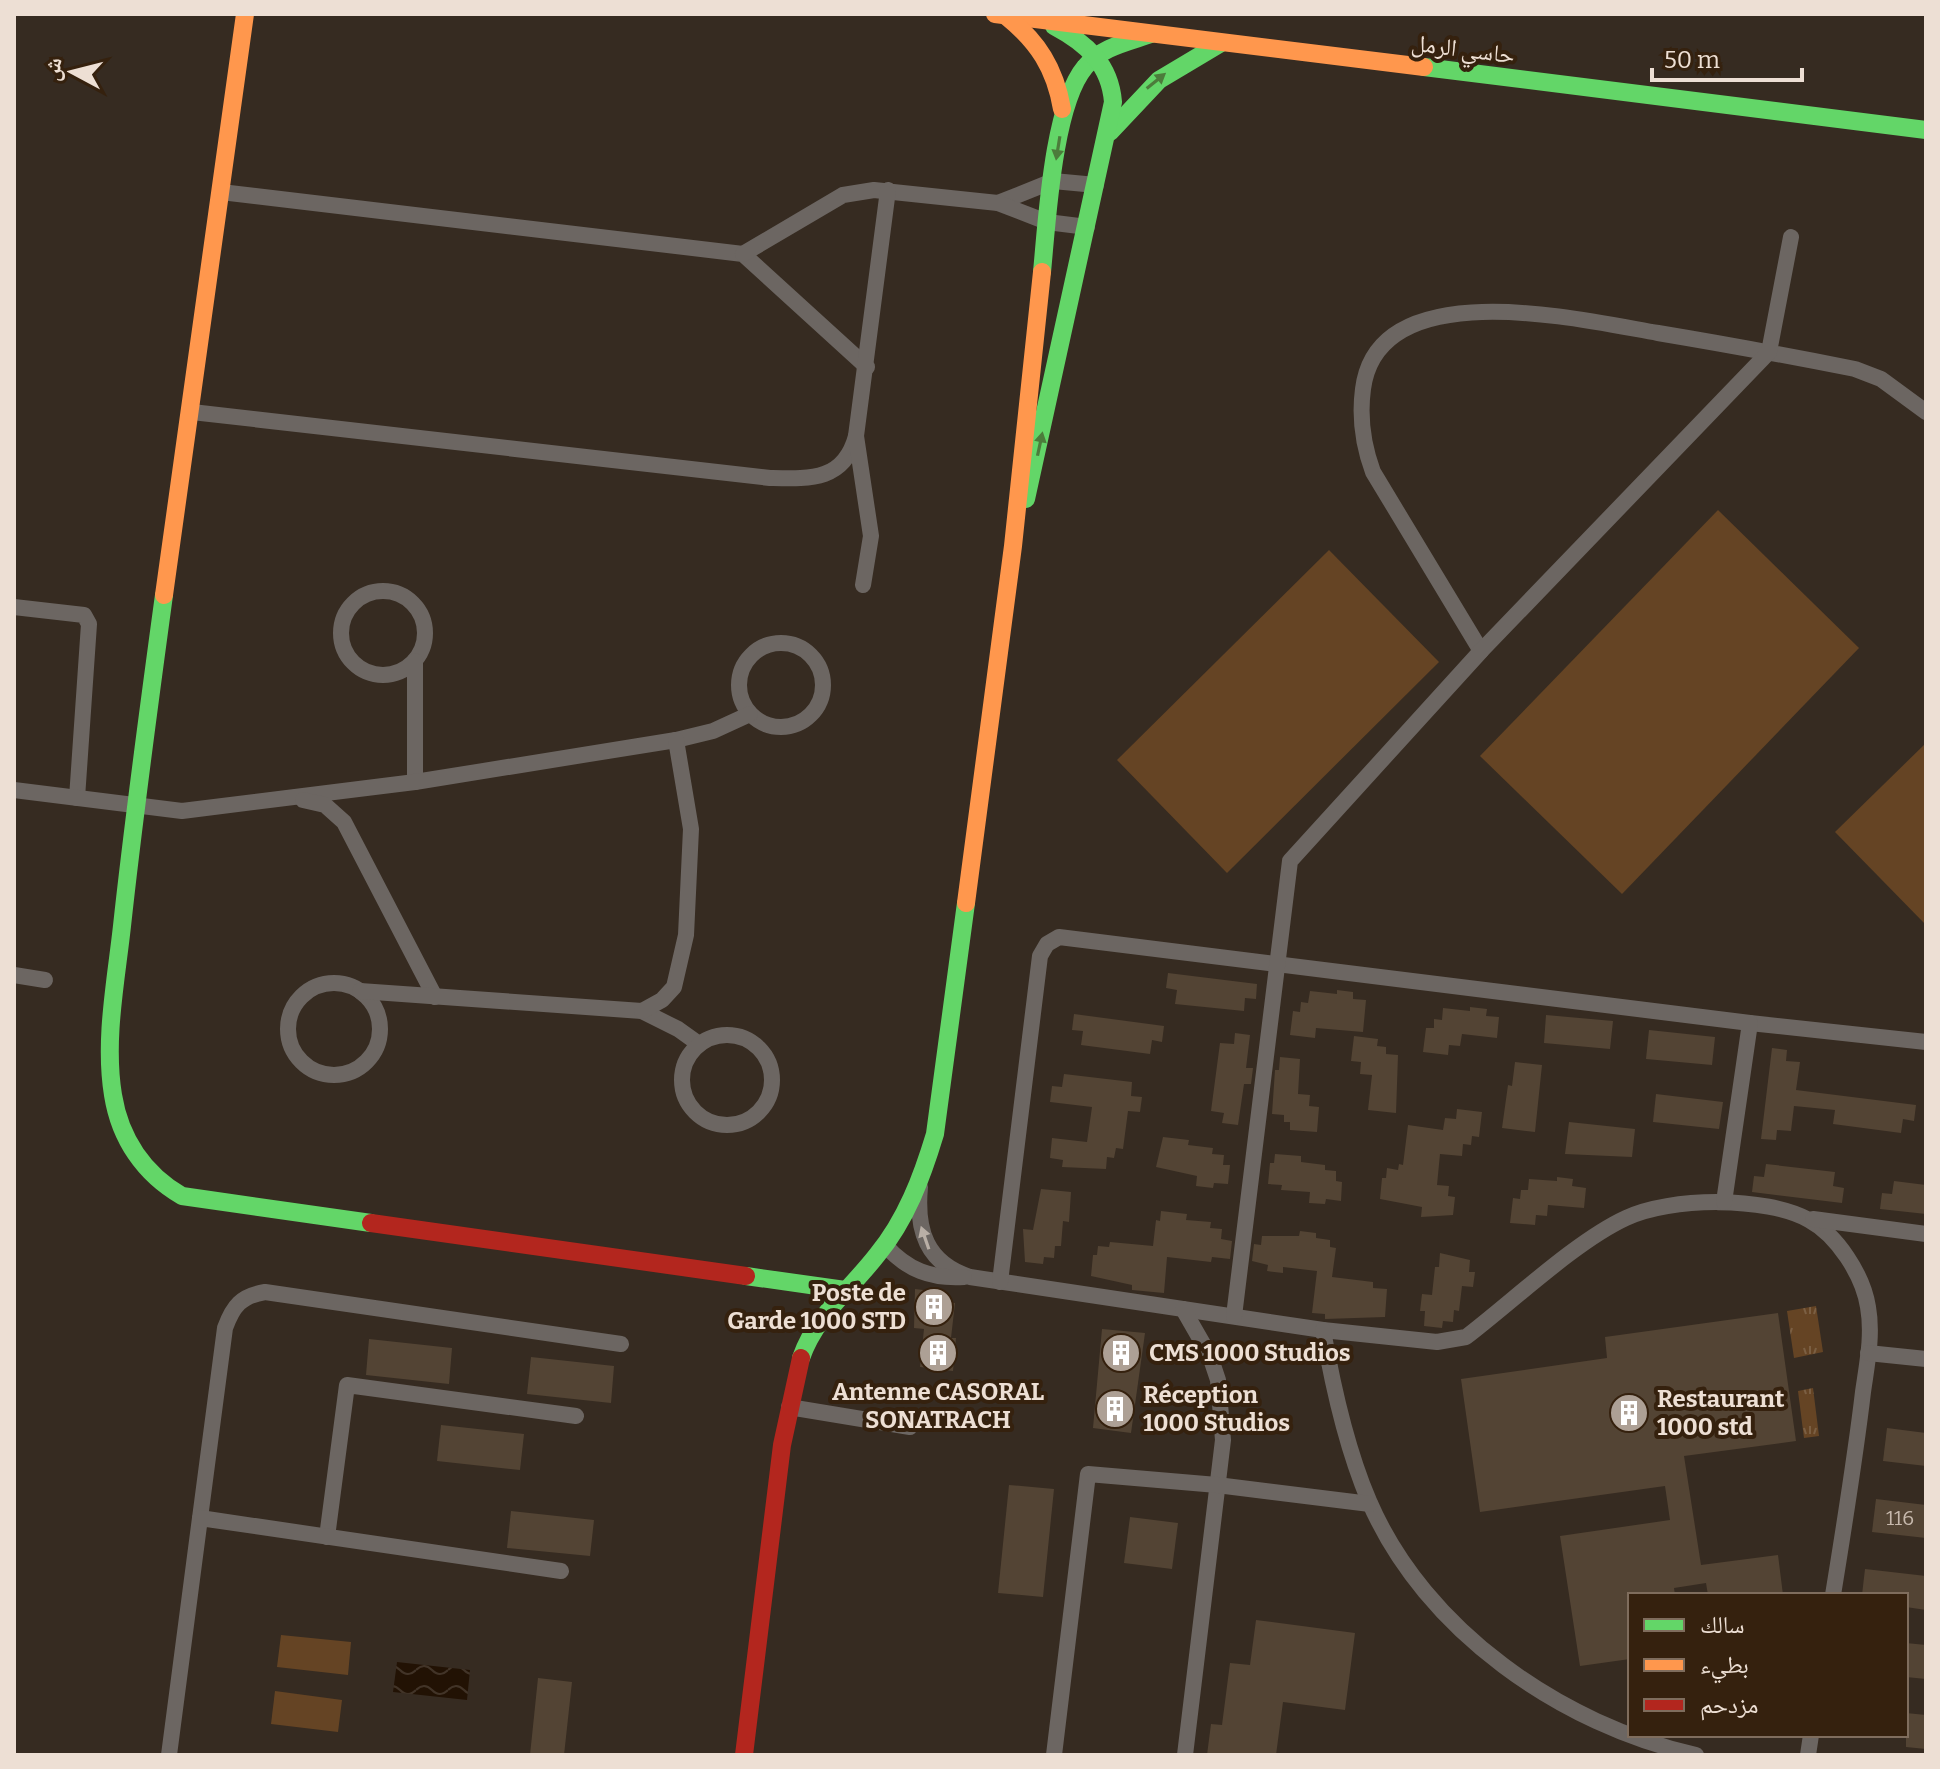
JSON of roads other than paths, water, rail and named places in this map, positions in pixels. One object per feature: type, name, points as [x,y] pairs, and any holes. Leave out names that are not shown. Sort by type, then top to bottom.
[{"type":"street","points":[[245,14],[135,805],[111,1052],[113,1096],[128,1144],[158,1182],[182,1196],[845,1290]]},
{"type":"street","points":[[1000,15],[1037,41],[1051,63],[1063,117]]},
{"type":"street","name":"حاسي الرمل","points":[[1000,15],[1926,130]]},
{"type":"street","points":[[1013,546],[1036,464],[1107,137],[1113,87],[1097,56],[1043,20]]},
{"type":"street","points":[[744,1755],[789,1407],[798,1363],[808,1338],[885,1245],[921,1177],[935,1134],[950,1040],[1013,546],[1047,222],[1063,117],[1077,77],[1097,56],[1151,34]]},
{"type":"street","points":[[1107,137],[1128,106],[1154,82],[1221,43]]},
{"type":"street","points":[[998,203],[1053,181],[1096,185]]},
{"type":"street","points":[[743,254],[843,195],[888,190],[998,203],[1047,222],[1087,227]]},
{"type":"street","points":[[192,412],[770,478],[804,479],[837,468],[851,454],[867,367],[888,190]]},
{"type":"street","points":[[221,192],[743,254],[867,367]]},
{"type":"street","points":[[1234,1316],[1288,870],[1293,855],[1481,651],[1769,352],[1791,237]]},
{"type":"street","points":[[1481,651],[1373,472],[1366,453],[1361,413],[1364,382],[1381,345],[1404,330],[1445,317],[1519,312],[1855,369],[1881,379],[1926,412]]},
{"type":"street","points":[[856,436],[871,536],[863,585]]},
{"type":"street","points":[[415,661],[391,675],[363,671],[351,662],[340,635],[349,608],[372,592],[398,593],[419,610],[425,636],[415,661],[415,782]]},
{"type":"street","points":[[14,607],[84,615],[89,624],[77,798]]},
{"type":"street","points":[[769,644],[797,645],[809,653],[823,677],[819,704],[811,714],[787,727],[761,722],[750,714],[738,688],[746,661],[769,644]]},
{"type":"street","points":[[14,790],[182,811],[415,782],[676,740],[713,731],[750,714]]},
{"type":"street","points":[[642,1011],[662,1000],[674,987],[686,935],[691,829],[676,740]]},
{"type":"street","points":[[289,798],[325,805],[344,822],[435,997]]},
{"type":"street","points":[[1000,1282],[1039,967],[1047,944],[1065,937],[1750,1023],[1926,1042]]},
{"type":"street","points":[[14,975],[45,980]]},
{"type":"street","points":[[360,991],[372,1003],[378,1017],[376,1048],[367,1062],[338,1075],[308,1067],[298,1057],[288,1030],[297,1003],[306,993],[333,983],[360,991],[642,1011],[678,1029],[699,1044]]},
{"type":"street","points":[[1724,1202],[1750,1023]]},
{"type":"street","points":[[728,1034],[757,1045],[772,1073],[766,1103],[756,1115],[743,1122],[716,1123],[693,1108],[682,1082],[690,1055],[699,1044],[728,1034]]},
{"type":"street","points":[[921,1177],[919,1217],[929,1251],[953,1271],[970,1277],[1323,1330],[1437,1342],[1466,1337],[1623,1219],[1666,1204],[1724,1202],[1807,1219],[1926,1234]]},
{"type":"street","points":[[1807,1219],[1836,1243],[1863,1289],[1870,1325],[1833,1593]]},
{"type":"street","points":[[885,1245],[899,1261],[923,1273],[947,1278],[970,1277]]},
{"type":"street","points":[[169,1755],[225,1328],[231,1310],[250,1294],[265,1292],[621,1344]]},
{"type":"street","points":[[1183,1309],[1205,1346],[1218,1380],[1223,1440],[1185,1755]]},
{"type":"street","points":[[1323,1330],[1340,1411],[1370,1504],[1398,1551],[1432,1596],[1476,1641],[1522,1678],[1562,1705],[1628,1735]]},
{"type":"street","points":[[1868,1353],[1926,1359]]},
{"type":"street","points":[[327,1537],[347,1385],[576,1416]]},
{"type":"street","points":[[789,1407],[910,1427]]},
{"type":"street","points":[[1054,1755],[1088,1474],[1217,1485],[1370,1504]]},
{"type":"street","points":[[200,1518],[561,1571]]},
{"type":"street","points":[[1632,1737],[1696,1755]]},
{"type":"water","points":[[397,1662],[470,1670],[467,1700],[393,1692]]},
{"type":"place","name":"Poste de Garde 1000 STD","points":[[934,1307]]},
{"type":"place","name":"Antenne CASORAL SONATRACH","points":[[938,1353]]},
{"type":"place","name":"CMS 1000 Studios","points":[[1121,1353]]},
{"type":"place","name":"Réception 1000 Studios","points":[[1115,1409]]},
{"type":"place","name":"Restaurant 1000 std","points":[[1629,1413]]}]
